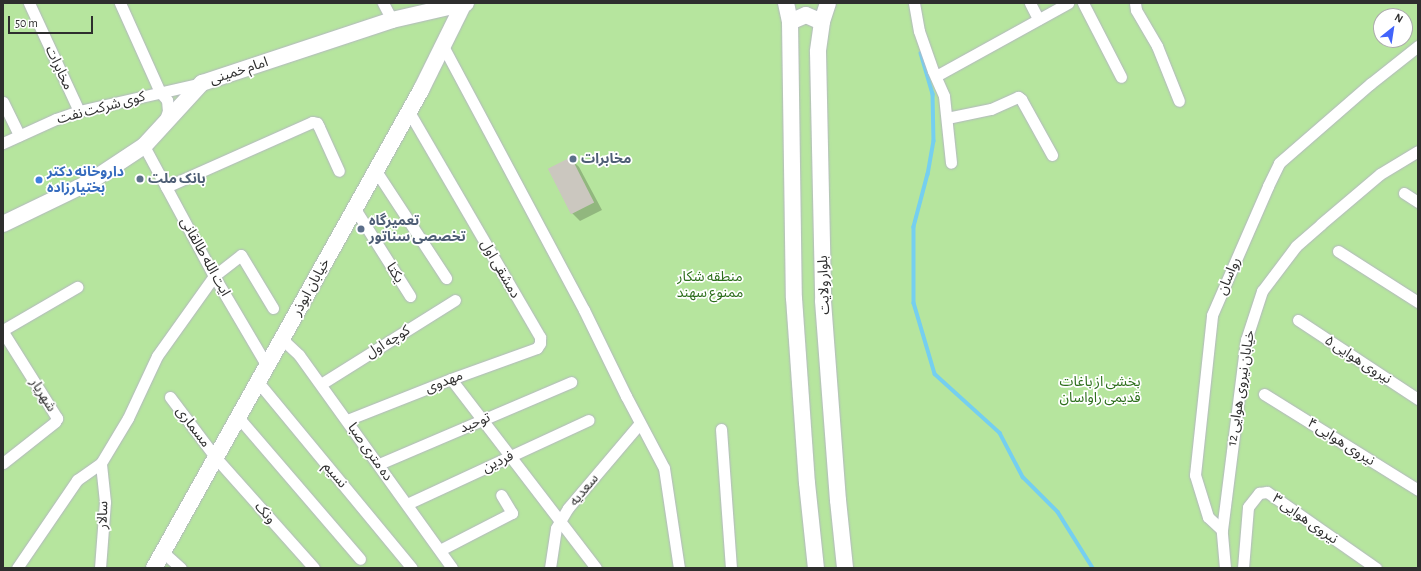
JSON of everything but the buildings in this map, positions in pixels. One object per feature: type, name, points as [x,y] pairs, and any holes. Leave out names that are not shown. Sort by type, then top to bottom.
[{"type":"main road","name":"امام خمینی","points":[[3,224],[88,182],[144,146],[202,83],[392,20],[465,3]]},
{"type":"main road","name":"خیابان ابوذر","points":[[154,568],[409,112],[465,3]]},
{"type":"main road","points":[[786,3],[790,22],[794,298],[807,483],[816,568]]},
{"type":"main road","name":"بلوار ولایت","points":[[828,3],[822,22],[818,52],[823,301],[838,500],[845,568]]},
{"type":"main road","points":[[790,22],[806,15],[822,22]]},
{"type":"street","name":"مخابرات","points":[[29,3],[79,111]]},
{"type":"street","points":[[120,3],[160,92],[167,100],[168,106],[163,124]]},
{"type":"street","points":[[383,3],[392,20]]},
{"type":"street","points":[[914,3],[919,31],[944,96],[951,163]]},
{"type":"street","points":[[1030,3],[1038,19]]},
{"type":"street","points":[[936,76],[1068,3]]},
{"type":"street","points":[[1083,3],[1121,77]]},
{"type":"street","points":[[1136,3],[1136,10],[1157,46],[1178,100]]},
{"type":"street","points":[[443,46],[584,310],[664,468],[679,568]]},
{"type":"street","name":"رواسان","points":[[1222,530],[1208,517],[1195,475],[1212,315],[1268,186],[1280,163],[1370,84],[1418,46]]},
{"type":"street","name":"کوی شرکت نفت","points":[[3,142],[56,119],[79,111],[202,83]]},
{"type":"street","points":[[947,118],[991,109],[1018,97],[1021,99],[1052,155]]},
{"type":"street","points":[[3,102],[20,135]]},
{"type":"street","name":"دمشقی اول","points":[[409,112],[540,337],[540,343]]},
{"type":"street","points":[[166,187],[312,122],[317,123],[339,172]]},
{"type":"street","name":"ایت الله طالقانی","points":[[144,146],[214,276],[267,366]]},
{"type":"street","name":"خیابان نیروی هوایی 12","points":[[1222,530],[1246,340],[1262,291],[1296,246],[1380,174],[1418,151]]},
{"type":"street","points":[[376,171],[446,278]]},
{"type":"street","points":[[1404,193],[1418,202]]},
{"type":"street","name":"یکتا","points":[[355,209],[410,296]]},
{"type":"street","points":[[1338,251],[1418,302]]},
{"type":"street","points":[[17,568],[77,480],[101,463],[128,418],[157,356],[214,276],[241,255],[273,308]]},
{"type":"street","points":[[3,331],[77,287]]},
{"type":"street","name":"کوچه اول","points":[[321,384],[455,300]]},
{"type":"street","name":"نیروی هوایی ۵","points":[[1298,320],[1418,399]]},
{"type":"street","name":"شهریار","points":[[3,331],[57,418],[55,422],[3,464]]},
{"type":"street","name":"ده متری صبا","points":[[282,339],[299,355],[321,384],[452,568]]},
{"type":"street","name":"مهدوی","points":[[347,420],[451,378],[537,348],[540,343]]},
{"type":"street","points":[[451,378],[596,568]]},
{"type":"street","name":"نسیم","points":[[258,382],[412,568]]},
{"type":"street","name":"توحید","points":[[379,464],[571,382]]},
{"type":"street","name":"نیروی هوایی ۴","points":[[1264,394],[1418,490]]},
{"type":"street","name":"مسماری","points":[[170,397],[216,458]]},
{"type":"street","points":[[238,417],[360,559]]},
{"type":"street","name":"فردین","points":[[407,504],[589,420]]},
{"type":"street","name":"سعدیه","points":[[550,568],[556,528],[568,508],[640,423]]},
{"type":"street","points":[[721,429],[731,568]]},
{"type":"street","name":"ونک","points":[[216,458],[314,568]]},
{"type":"street","name":"سالار","points":[[100,568],[105,502],[101,463]]},
{"type":"street","name":"نیروی هوایی ۳","points":[[1243,568],[1248,507],[1259,493],[1267,492],[1376,568]]},
{"type":"street","points":[[440,550],[512,513],[501,495]]},
{"type":"street","points":[[1222,530],[1225,568]]},
{"type":"street","points":[[163,552],[181,568]]},
{"type":"green space","name":"منطقه شکار ممنوع سهند","points":[[3,3],[1418,3],[1418,568],[3,568]]},
{"type":"waterway","points":[[921,53],[933,94],[934,141],[928,174],[914,227],[914,303],[935,374],[1000,433],[1023,477],[1058,512],[1093,568]]},
{"type":"place","name":"مخابرات","points":[[573,159]]},
{"type":"place","name":"بانک ملت","points":[[140,179]]},
{"type":"place","name":"داروخانه دکتر بختیارزاده","points":[[39,180]]},
{"type":"place","name":"تعمیرگاه تخصصی سناتور","points":[[361,229]]},
{"type":"park label","name":"بخشی از باغات قدیمی راواسان","points":[[1100,390]]}]
